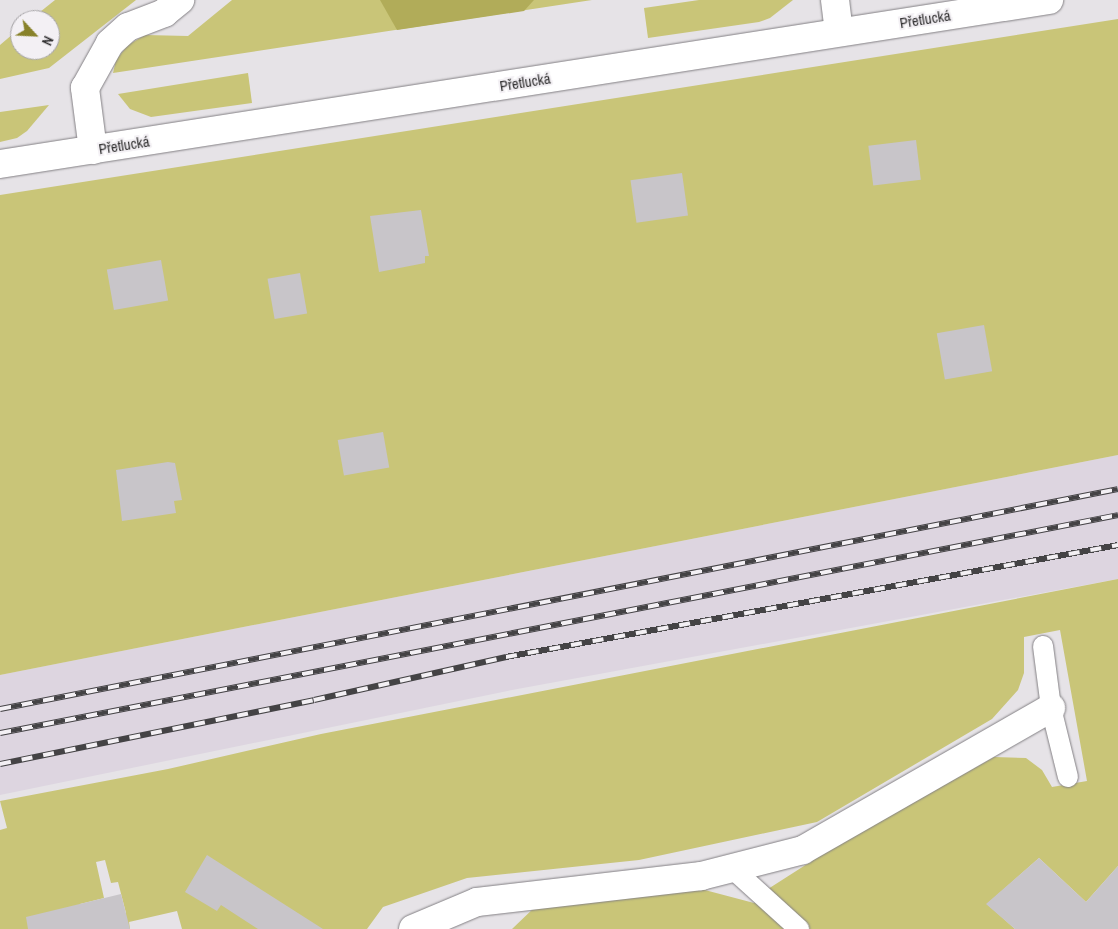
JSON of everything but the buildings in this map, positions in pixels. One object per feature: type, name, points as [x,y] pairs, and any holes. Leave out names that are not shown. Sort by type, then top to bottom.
[{"type":"street","points":[[93,150],[85,88],[110,43],[128,27],[164,13],[180,0]]},
{"type":"street","points":[[835,0],[839,32]]},
{"type":"street","name":"Přetlucká","points":[[0,164],[1049,0]]},
{"type":"street","points":[[413,929],[477,902],[734,870],[803,850],[820,842],[1051,708]]},
{"type":"lane","points":[[1043,646],[1051,708],[1068,777]]},
{"type":"lane","points":[[734,870],[799,929]]},
{"type":"shaded area","points":[[55,0],[136,0],[60,59],[60,10],[42,10]]},
{"type":"shaded area","points":[[232,0],[592,0],[113,73],[116,60],[128,45],[145,35],[188,36]]},
{"type":"shaded area","points":[[380,0],[534,0],[524,11],[397,30]]},
{"type":"shaded area","points":[[699,0],[793,0],[770,18],[759,22],[648,38],[644,8]]},
{"type":"shaded area","points":[[1118,19],[1118,455],[0,675],[0,195]]},
{"type":"shaded area","points":[[10,36],[10,60],[59,60],[49,68],[0,79],[0,45]]},
{"type":"shaded area","points":[[248,73],[252,103],[151,117],[130,109],[118,94]]},
{"type":"shaded area","points":[[49,105],[27,131],[17,138],[0,142],[0,112]]},
{"type":"shaded area","points":[[1118,455],[1118,579],[512,690],[0,795],[0,675]]},
{"type":"shaded area","points":[[1118,579],[1118,866],[1086,902],[1039,858],[987,904],[1015,929],[512,929],[536,906],[701,889],[754,903],[768,889],[829,850],[994,757],[1026,758],[1042,770],[1052,787],[1087,781],[1060,630],[1024,637],[1024,673],[1018,690],[992,719],[817,822],[639,860],[467,878],[383,907],[367,929],[182,929],[177,911],[129,922],[130,929],[111,929],[126,913],[118,882],[111,883],[105,860],[96,862],[104,898],[80,904],[85,926],[93,929],[0,929],[0,830],[7,828],[0,801],[168,769],[321,734]]},
{"type":"railway","points":[[0,709],[1118,489]]},
{"type":"railway","points":[[0,733],[1118,515]]},
{"type":"railway","points":[[0,764],[314,700],[506,657],[1118,545]]}]
